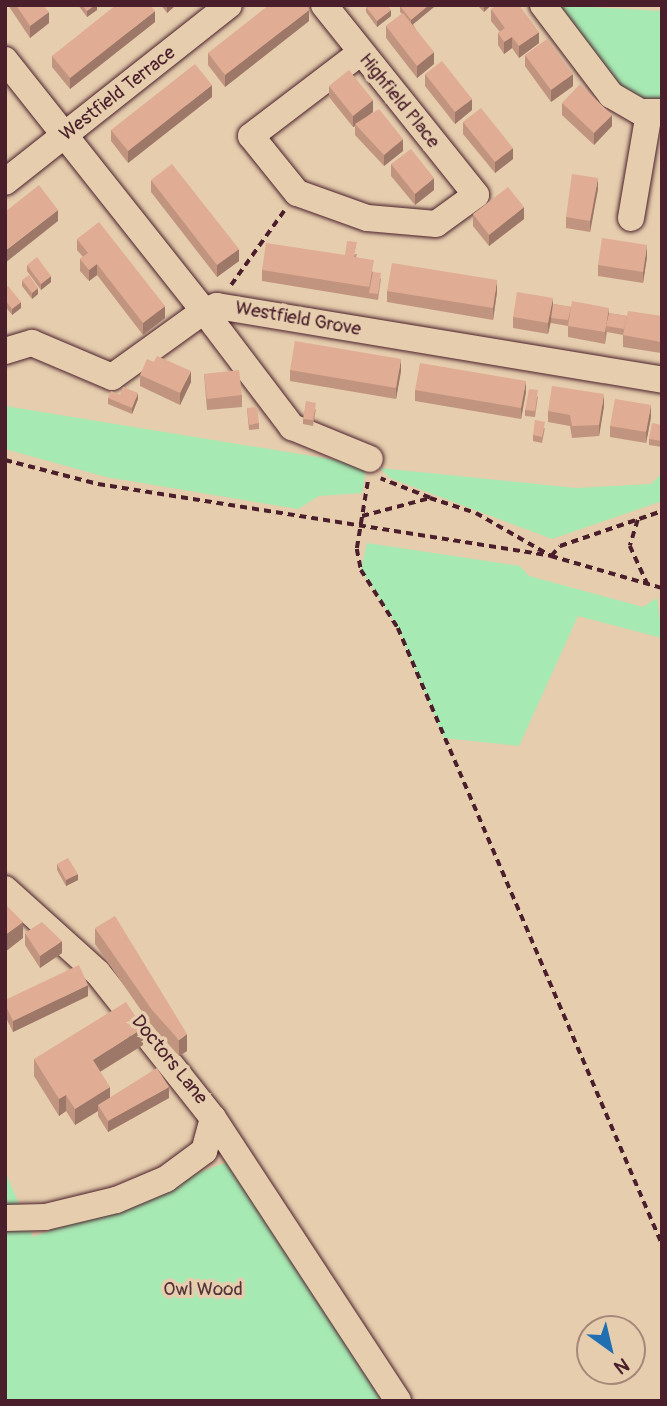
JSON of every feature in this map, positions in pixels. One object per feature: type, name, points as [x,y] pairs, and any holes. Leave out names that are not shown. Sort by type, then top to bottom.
[{"type":"street","name":"Westfield Terrace","points":[[5,182],[229,5]]},
{"type":"street","name":"Highfield Place","points":[[297,192],[367,218],[423,225],[442,221],[476,195],[324,5]]},
{"type":"street","points":[[543,5],[611,95],[655,113],[631,218]]},
{"type":"street","points":[[297,192],[251,136],[360,53]]},
{"type":"street","points":[[5,60],[65,136],[210,308],[292,427],[370,458]]},
{"type":"street","points":[[5,351],[32,343],[117,375],[210,308]]},
{"type":"street","name":"Westfield Grove","points":[[210,308],[662,380]]},
{"type":"street","name":"Doctors Lane","points":[[5,889],[98,973],[213,1118],[204,1151],[166,1179],[116,1200],[45,1217],[5,1218]]},
{"type":"street","points":[[5,911],[30,937]]},
{"type":"street","points":[[213,1118],[398,1401]]},
{"type":"path","points":[[210,308],[297,192]]},
{"type":"path","points":[[5,460],[98,484],[551,556],[662,588]]},
{"type":"path","points":[[551,556],[476,513],[369,475],[361,526],[361,570],[398,628],[662,1244]]},
{"type":"path","points":[[362,516],[430,498]]},
{"type":"path","points":[[551,556],[560,546],[662,510]]},
{"type":"path","points":[[638,520],[630,546],[647,583]]},
{"type":"green space","points":[[554,5],[662,11],[662,104],[631,100]]},
{"type":"green space","points":[[5,406],[367,465],[362,493],[319,496],[298,509],[106,477],[5,449]]},
{"type":"green space","points":[[380,468],[576,488],[651,484],[662,473],[662,501],[552,539],[390,478]]},
{"type":"green space","points":[[367,543],[520,566],[529,576],[643,607],[657,598],[662,638],[578,616],[519,746],[444,738],[398,628],[361,570]]},
{"type":"green space","name":"Owl Wood","points":[[245,1155],[411,1401],[5,1401],[5,1171],[33,1237]]},
{"type":"building","points":[[16,5],[43,5],[49,12],[30,26]]},
{"type":"building","points":[[82,5],[95,5],[87,11]]},
{"type":"building","points":[[116,5],[150,5],[155,11],[70,78],[52,56]]},
{"type":"building","points":[[269,5],[305,5],[309,10],[225,75],[208,53]]},
{"type":"building","points":[[367,5],[387,5],[391,10],[377,21]]},
{"type":"building","points":[[401,5],[429,5],[411,20]]},
{"type":"building","points":[[497,5],[519,5],[539,32],[519,46],[512,37],[504,42],[498,33],[505,28],[491,9]]},
{"type":"building","points":[[403,13],[434,52],[417,66],[386,26]]},
{"type":"building","points":[[547,39],[573,74],[551,90],[525,55]]},
{"type":"building","points":[[442,61],[472,99],[455,112],[425,74]]},
{"type":"building","points":[[195,64],[212,85],[128,151],[111,130]]},
{"type":"building","points":[[349,70],[373,100],[353,116],[329,86]]},
{"type":"building","points":[[580,84],[612,115],[594,133],[562,103]]},
{"type":"building","points":[[481,108],[513,148],[495,162],[463,122]]},
{"type":"building","points":[[379,109],[403,139],[384,155],[355,124]]},
{"type":"building","points":[[411,149],[434,178],[415,194],[391,164]]},
{"type":"building","points":[[172,164],[239,249],[217,265],[151,180]]},
{"type":"building","points":[[572,174],[598,178],[590,221],[566,217]]},
{"type":"building","points":[[39,185],[58,210],[5,251],[5,212]]},
{"type":"building","points":[[508,187],[524,207],[489,235],[473,214]]},
{"type":"building","points":[[99,222],[165,306],[143,323],[97,264],[89,270],[80,259],[88,253],[77,239]]},
{"type":"building","points":[[602,238],[647,245],[643,272],[598,265]]},
{"type":"building","points":[[347,241],[357,242],[354,257],[374,260],[369,287],[262,270],[266,243],[345,255]]},
{"type":"building","points":[[37,257],[51,276],[41,284],[27,265]]},
{"type":"building","points":[[392,263],[497,280],[493,308],[387,291]]},
{"type":"building","points":[[373,272],[381,273],[378,294],[369,293]]},
{"type":"building","points":[[29,275],[38,288],[32,293],[22,280]]},
{"type":"building","points":[[8,286],[21,302],[12,309],[5,300],[5,288]]},
{"type":"building","points":[[517,292],[553,298],[548,323],[513,317]]},
{"type":"building","points":[[572,301],[609,308],[605,332],[568,326]]},
{"type":"building","points":[[553,304],[571,307],[568,320],[551,318]]},
{"type":"building","points":[[628,311],[662,316],[661,342],[623,335]]},
{"type":"building","points":[[609,313],[627,316],[624,329],[606,326]]},
{"type":"building","points":[[295,341],[401,359],[396,388],[290,370]]},
{"type":"building","points":[[157,356],[191,371],[180,393],[140,375],[147,359],[154,362]]},
{"type":"building","points":[[420,363],[526,381],[521,408],[415,390]]},
{"type":"building","points":[[239,370],[242,395],[207,399],[204,374]]},
{"type":"building","points":[[552,386],[604,394],[599,425],[572,426],[570,415],[548,411]]},
{"type":"building","points":[[123,387],[138,393],[132,408],[108,398],[111,391],[120,395]]},
{"type":"building","points":[[529,389],[538,390],[535,411],[525,410]]},
{"type":"building","points":[[615,399],[651,405],[646,432],[610,426]]},
{"type":"building","points":[[306,401],[316,403],[313,420],[303,419]]},
{"type":"building","points":[[257,407],[259,423],[249,425],[247,408]]},
{"type":"building","points":[[535,420],[545,422],[542,437],[533,435]]},
{"type":"building","points":[[652,423],[662,425],[662,441],[649,439]]},
{"type":"building","points":[[68,858],[78,874],[66,880],[57,864]]},
{"type":"building","points":[[5,904],[23,922],[5,935]]},
{"type":"building","points":[[115,916],[187,1034],[179,1040],[152,1010],[95,928]]},
{"type":"building","points":[[42,922],[62,941],[40,956],[25,933]]},
{"type":"building","points":[[79,965],[88,985],[13,1021],[5,1000]]},
{"type":"building","points":[[126,1002],[143,1028],[93,1060],[110,1087],[75,1109],[66,1095],[59,1099],[34,1059]]},
{"type":"building","points":[[157,1068],[169,1087],[108,1121],[98,1105]]}]
